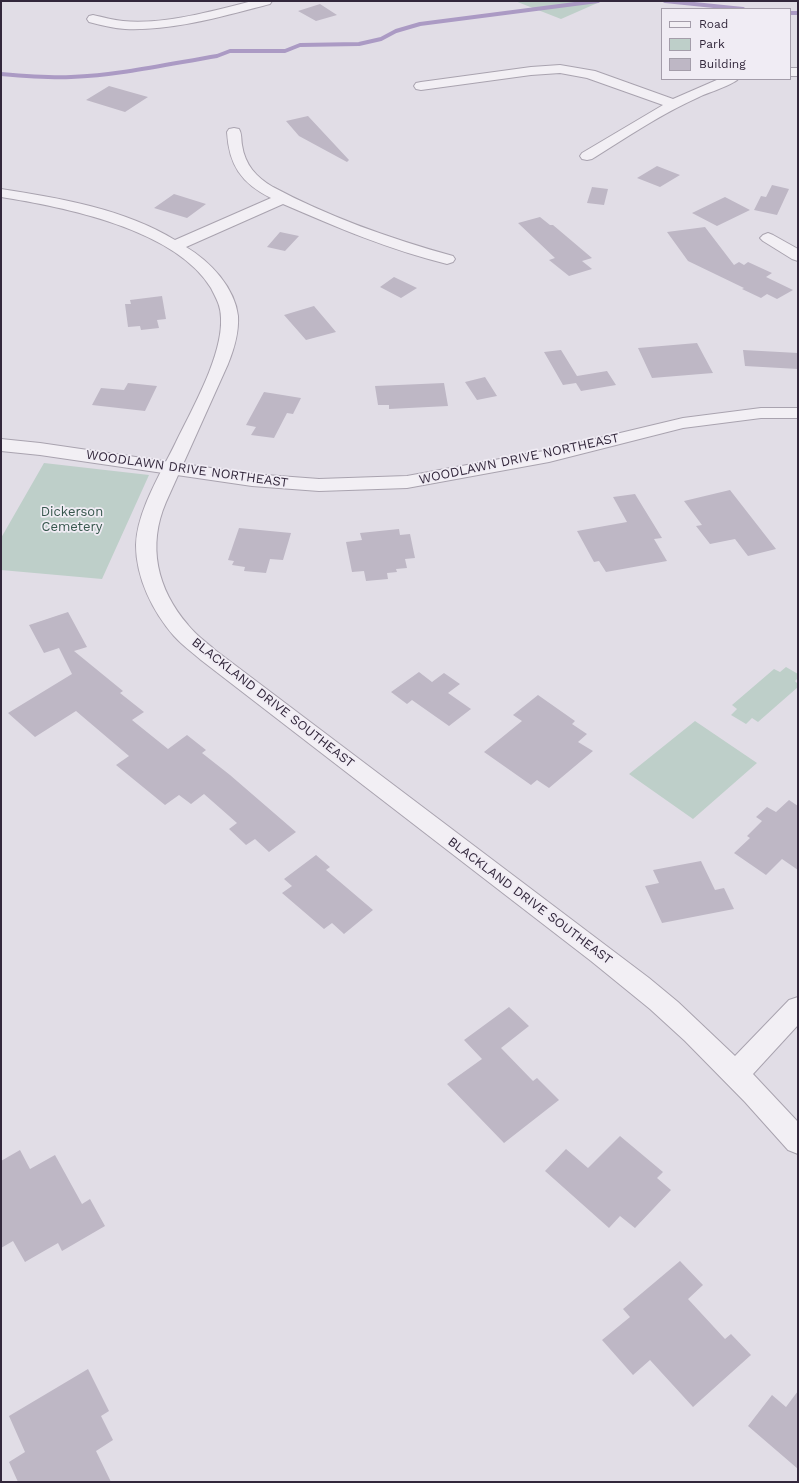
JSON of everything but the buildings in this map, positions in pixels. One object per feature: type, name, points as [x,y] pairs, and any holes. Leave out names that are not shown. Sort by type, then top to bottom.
[{"type":"street","points":[[93,19],[124,25],[159,24],[219,13],[266,1]]},
{"type":"street","points":[[421,86],[531,71],[560,69],[590,74],[674,104]]},
{"type":"street","points":[[587,156],[674,104],[729,80]]},
{"type":"street","points":[[234,132],[235,151],[243,168],[250,178],[258,184],[283,198],[357,231],[391,243],[447,259]]},
{"type":"street","name":"BLACKLAND DRIVE SOUTHEAST","points":[[1,193],[61,203],[136,228],[176,246],[208,271],[219,285],[226,301],[230,327],[226,346],[217,371],[157,502],[147,531],[147,561],[154,589],[182,631],[214,660],[606,958],[678,1017],[757,1095],[798,1141]]},
{"type":"street","points":[[176,246],[283,198]]},
{"type":"street","points":[[768,238],[798,256]]},
{"type":"street","name":"WOODLAWN DRIVE NORTHEAST","points":[[1,445],[252,480],[319,485],[408,482],[549,456],[683,423],[760,413],[798,413]]},
{"type":"street","points":[[735,1074],[798,1008]]},
{"type":"green space","points":[[515,1],[602,1],[561,19]]},
{"type":"green space","name":"Dickerson Cemetery","points":[[44,463],[149,475],[102,579],[1,570],[1,538]]},
{"type":"green space","points":[[786,667],[798,674],[798,678],[795,681],[798,684],[798,687],[758,722],[752,718],[746,724],[731,715],[737,709],[732,705],[774,669],[780,672]]},
{"type":"green space","points":[[695,721],[757,763],[693,819],[629,774]]},
{"type":"waterway","points":[[1,74],[54,77],[89,76],[163,66],[217,56],[230,51],[285,51],[300,45],[359,44],[381,39],[396,31],[420,24],[598,1]]},
{"type":"waterway","points":[[665,1],[733,8]]},
{"type":"waterway","points":[[791,13],[798,13]]}]
